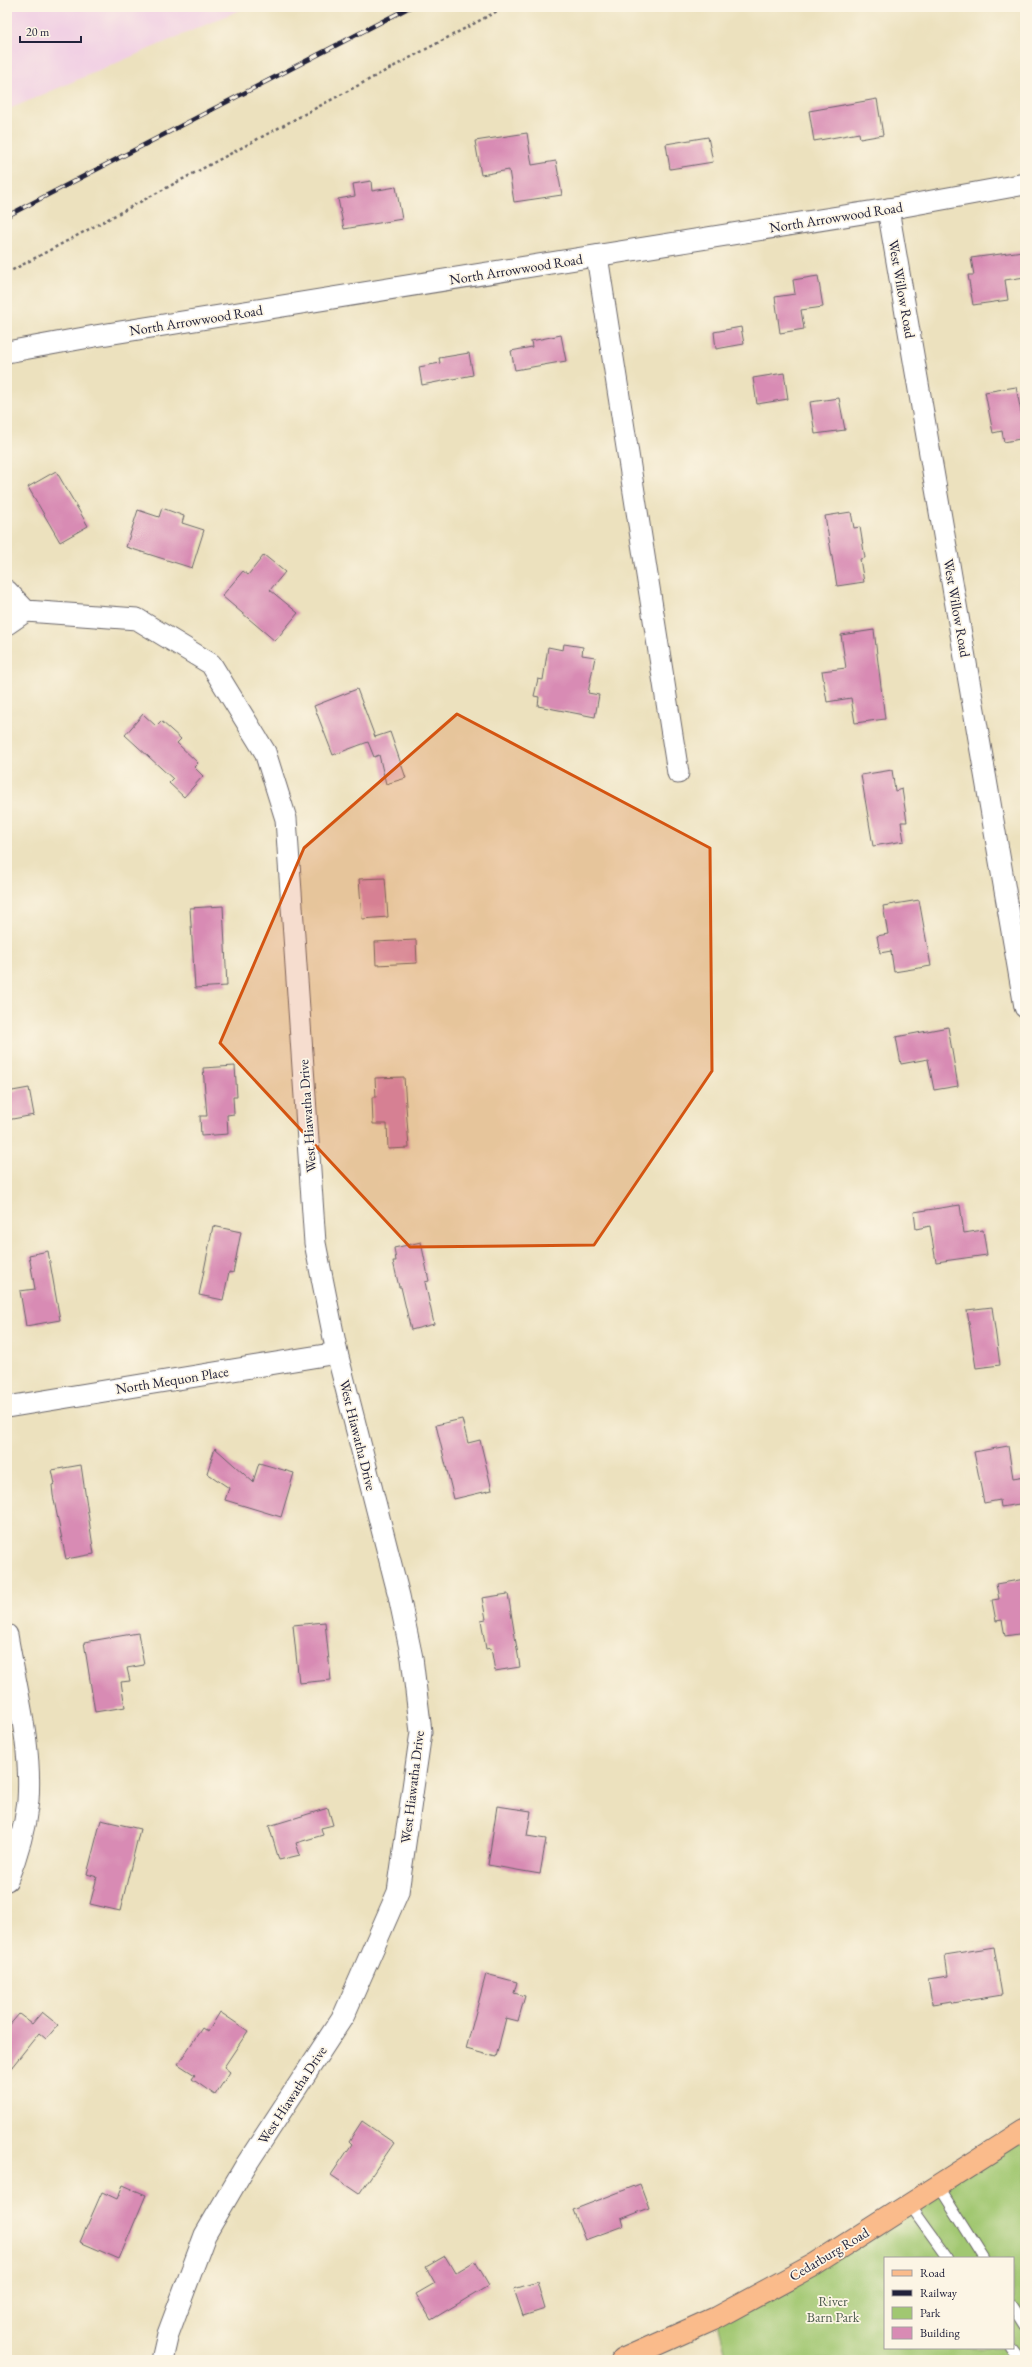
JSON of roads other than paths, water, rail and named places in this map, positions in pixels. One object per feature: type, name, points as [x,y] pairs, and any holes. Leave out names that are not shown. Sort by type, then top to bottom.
[{"type":"main road","name":"Cedarburg Road","points":[[622,2360],[716,2318],[814,2265],[1025,2130]]},
{"type":"street","name":"North Arrowwood Road","points":[[7,352],[95,336],[888,209],[1025,184]]},
{"type":"street","name":"West Willow Road","points":[[888,209],[1025,1007]]},
{"type":"street","points":[[597,256],[678,773]]},
{"type":"street","points":[[7,590],[26,611],[7,624]]},
{"type":"street","name":"West Hiawatha Drive","points":[[26,611],[137,619],[211,664],[265,752],[286,819],[315,1242],[337,1353],[399,1596],[412,1658],[421,1732],[398,1892],[344,2015],[246,2165],[205,2235],[168,2334],[162,2360]]},
{"type":"street","name":"North Mequon Place","points":[[7,1407],[337,1353]]},
{"type":"street","points":[[7,1635],[26,1743],[28,1801],[16,1859],[7,1880]]},
{"type":"lane","points":[[938,2186],[983,2257]]},
{"type":"lane","points":[[910,2205],[947,2257]]},
{"type":"lane","points":[[1014,2306],[1025,2323]]},
{"type":"lane","points":[[1012,2349],[1020,2360]]},
{"type":"railway","points":[[7,216],[410,7]]},
{"type":"park label","name":"River Barn Park","points":[[833,2310]]}]
